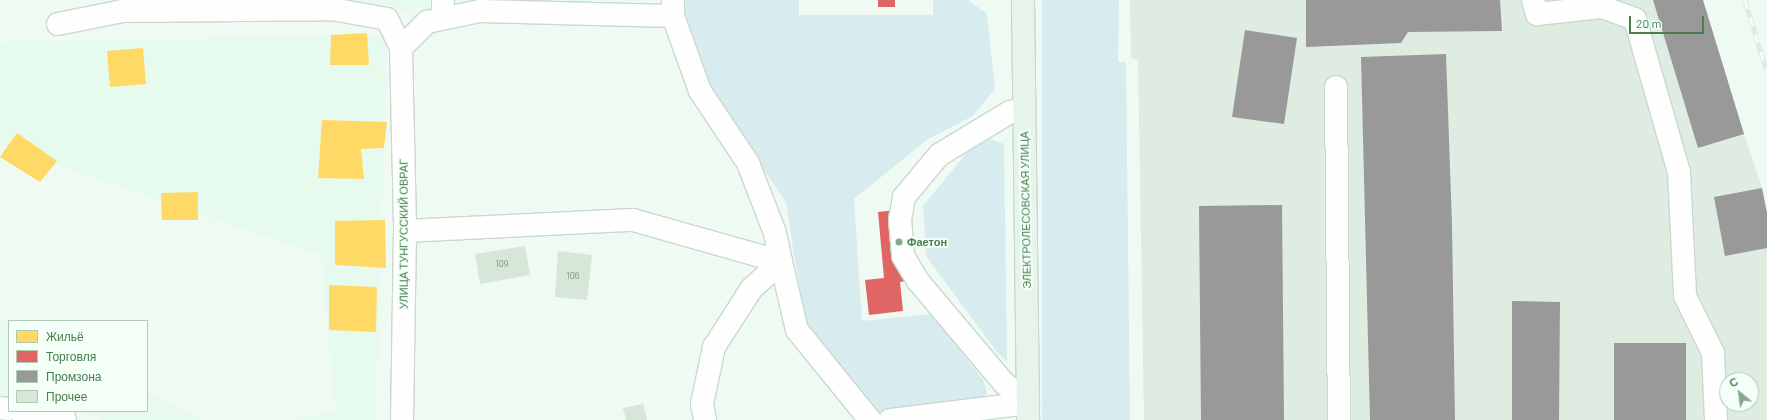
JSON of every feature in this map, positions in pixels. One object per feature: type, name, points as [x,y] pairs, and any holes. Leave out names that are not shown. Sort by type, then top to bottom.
[{"type":"main road","name":"ЭЛЕКТРОЛЕСОВСКАЯ УЛИЦА","points":[[1023,0],[1028,411]]},
{"type":"street","points":[[1533,0],[1537,14],[1602,7],[1635,19],[1679,172],[1685,296],[1713,353],[1716,420]]},
{"type":"street","points":[[58,24],[123,10],[332,8],[387,19],[402,48],[443,9],[480,11],[673,8],[700,91],[748,163],[775,233],[797,330],[870,420]]},
{"type":"street","name":"УЛИЦА ТУНГУССКИЙ ОВРАГ","points":[[402,48],[405,231],[402,420]]},
{"type":"street","points":[[1336,87],[1339,420]]},
{"type":"street","points":[[1024,109],[1010,112],[939,155],[904,197],[900,220],[902,256],[918,282],[1028,411]]},
{"type":"street","points":[[405,231],[633,220],[781,262]]},
{"type":"street","points":[[704,420],[702,404],[714,347],[752,288],[781,262]]},
{"type":"street","points":[[890,420],[1028,411]]},
{"type":"street","points":[[26,412],[64,418],[65,420]]},
{"type":"shaded area","points":[[219,0],[611,0],[219,19]]},
{"type":"shaded area","points":[[683,0],[799,0],[799,15],[933,15],[933,0],[968,0],[987,14],[995,89],[973,116],[928,139],[854,199],[862,321],[932,314],[984,381],[987,394],[980,401],[872,412],[807,325],[796,268],[786,202],[706,86],[683,14]]},
{"type":"shaded area","points":[[1042,0],[1119,0],[1118,62],[1126,62],[1130,420],[1042,420]]},
{"type":"shaded area","points":[[1130,0],[1703,0],[1762,188],[1767,213],[1767,420],[1144,420],[1138,60],[1131,58]]},
{"type":"shaded area","points":[[387,35],[376,420],[297,420],[335,410],[321,255],[0,146],[0,42]]},
{"type":"shaded area","points":[[990,139],[1004,144],[1007,362],[997,352],[926,256],[923,206],[969,150]]},
{"type":"shaded area","points":[[0,318],[8,322],[8,399],[0,397]]},
{"type":"shaded area","points":[[148,394],[201,420],[101,420],[101,417],[74,412],[148,412]]},
{"type":"building: Жильё","points":[[367,33],[369,65],[330,65],[331,35]]},
{"type":"building: Жильё","points":[[143,48],[146,84],[110,87],[107,51]]},
{"type":"building: Жильё","points":[[322,120],[387,122],[384,148],[361,149],[364,179],[318,178]]},
{"type":"building: Жильё","points":[[17,133],[57,161],[40,182],[0,157]]},
{"type":"building: Жильё","points":[[198,192],[198,220],[162,220],[161,193]]},
{"type":"building: Жильё","points":[[385,220],[386,268],[335,265],[335,221]]},
{"type":"building: Жильё","points":[[329,285],[377,287],[376,332],[329,330]]},
{"type":"building: Торговля","points":[[878,0],[895,0],[895,7],[878,7]]},
{"type":"building: Торговля","points":[[906,209],[913,280],[900,282],[903,311],[869,315],[865,280],[884,278],[878,212]]},
{"type":"building: Промзона","points":[[1306,0],[1500,0],[1502,31],[1408,32],[1401,43],[1306,47]]},
{"type":"building: Промзона","points":[[1653,0],[1703,0],[1744,134],[1698,148]]},
{"type":"building: Промзона","points":[[1245,30],[1297,38],[1284,124],[1232,117]]},
{"type":"building: Промзона","points":[[1446,54],[1452,225],[1455,420],[1370,420],[1361,57]]},
{"type":"building: Промзона","points":[[1762,188],[1767,213],[1767,248],[1725,256],[1714,197]]},
{"type":"building: Промзона","points":[[1282,205],[1284,420],[1201,420],[1199,206]]},
{"type":"building: Промзона","points":[[1512,301],[1560,302],[1559,420],[1512,420]]},
{"type":"building: Промзона","points":[[1614,343],[1686,343],[1686,420],[1614,420]]},
{"type":"building: Прочее","points":[[525,246],[530,275],[480,284],[475,254]]},
{"type":"building: Прочее","points":[[558,251],[592,255],[587,300],[555,297]]},
{"type":"building: Прочее","points":[[643,404],[647,420],[626,420],[623,408]]},
{"type":"railway","points":[[1745,0],[1767,71]]},
{"type":"place","name":"Фаетон","points":[[899,242]]}]
